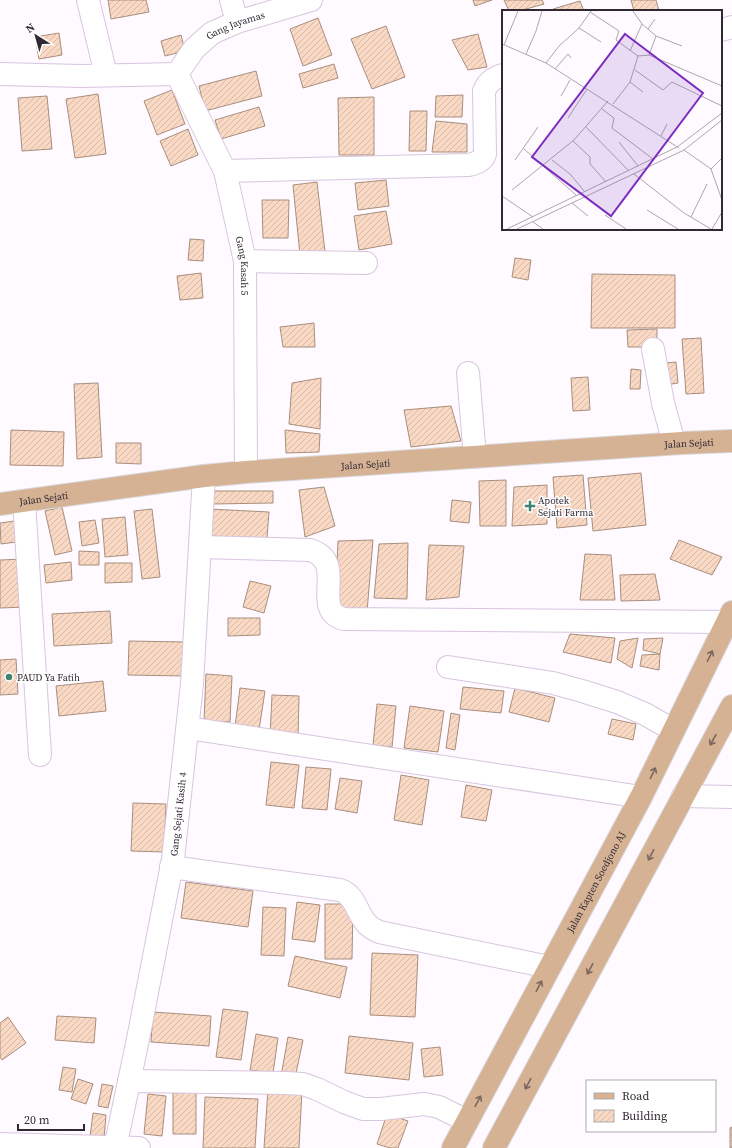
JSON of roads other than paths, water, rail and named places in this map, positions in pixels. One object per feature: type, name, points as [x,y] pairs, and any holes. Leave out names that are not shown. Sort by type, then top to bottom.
[{"type":"main road","name":"Jalan Sejati","points":[[0,504],[204,476],[246,472],[674,443],[732,441]]},
{"type":"main road","name":"Jalan Kapten Soedjono AJ","points":[[453,1148],[640,797],[730,617]]},
{"type":"main road","points":[[494,1148],[732,706]]},
{"type":"street","points":[[88,0],[106,75]]},
{"type":"street","points":[[231,0],[237,22]]},
{"type":"street","name":"Gang Jayamas","points":[[177,74],[194,49],[212,33],[237,22],[311,0]]},
{"type":"street","points":[[722,30],[732,27]]},
{"type":"street","points":[[0,74],[177,74]]},
{"type":"street","name":"Gang Kasah 5","points":[[177,74],[225,171],[245,261],[246,472]]},
{"type":"street","points":[[225,171],[468,165],[476,163],[482,160],[486,154],[484,91],[487,83],[492,79],[502,75]]},
{"type":"street","points":[[245,261],[366,263]]},
{"type":"street","points":[[653,349],[663,403],[674,443]]},
{"type":"street","points":[[468,373],[475,457]]},
{"type":"street","name":"Gang Sejati Kasih 4","points":[[115,1147],[171,867],[192,684],[204,476]]},
{"type":"street","points":[[24,501],[40,755]]},
{"type":"street","points":[[200,547],[310,550],[315,552],[326,560],[328,568],[330,609],[336,616],[344,619],[730,617]]},
{"type":"street","points":[[448,668],[553,684],[582,691],[624,705],[645,714],[673,730]]},
{"type":"street","points":[[188,728],[640,797]]},
{"type":"street","points":[[683,796],[732,796]]},
{"type":"street","points":[[171,867],[340,890],[345,892],[352,899],[367,925],[379,932],[549,967]]},
{"type":"street","points":[[129,1081],[303,1084],[363,1109],[382,1109],[424,1104],[439,1107],[467,1121]]},
{"type":"street","points":[[0,1144],[139,1148]]},
{"type":"place","name":"Apotek Sejati Farma","points":[[530,506]]},
{"type":"place","name":"PAUD Ya Fatih","points":[[9,677]]}]
